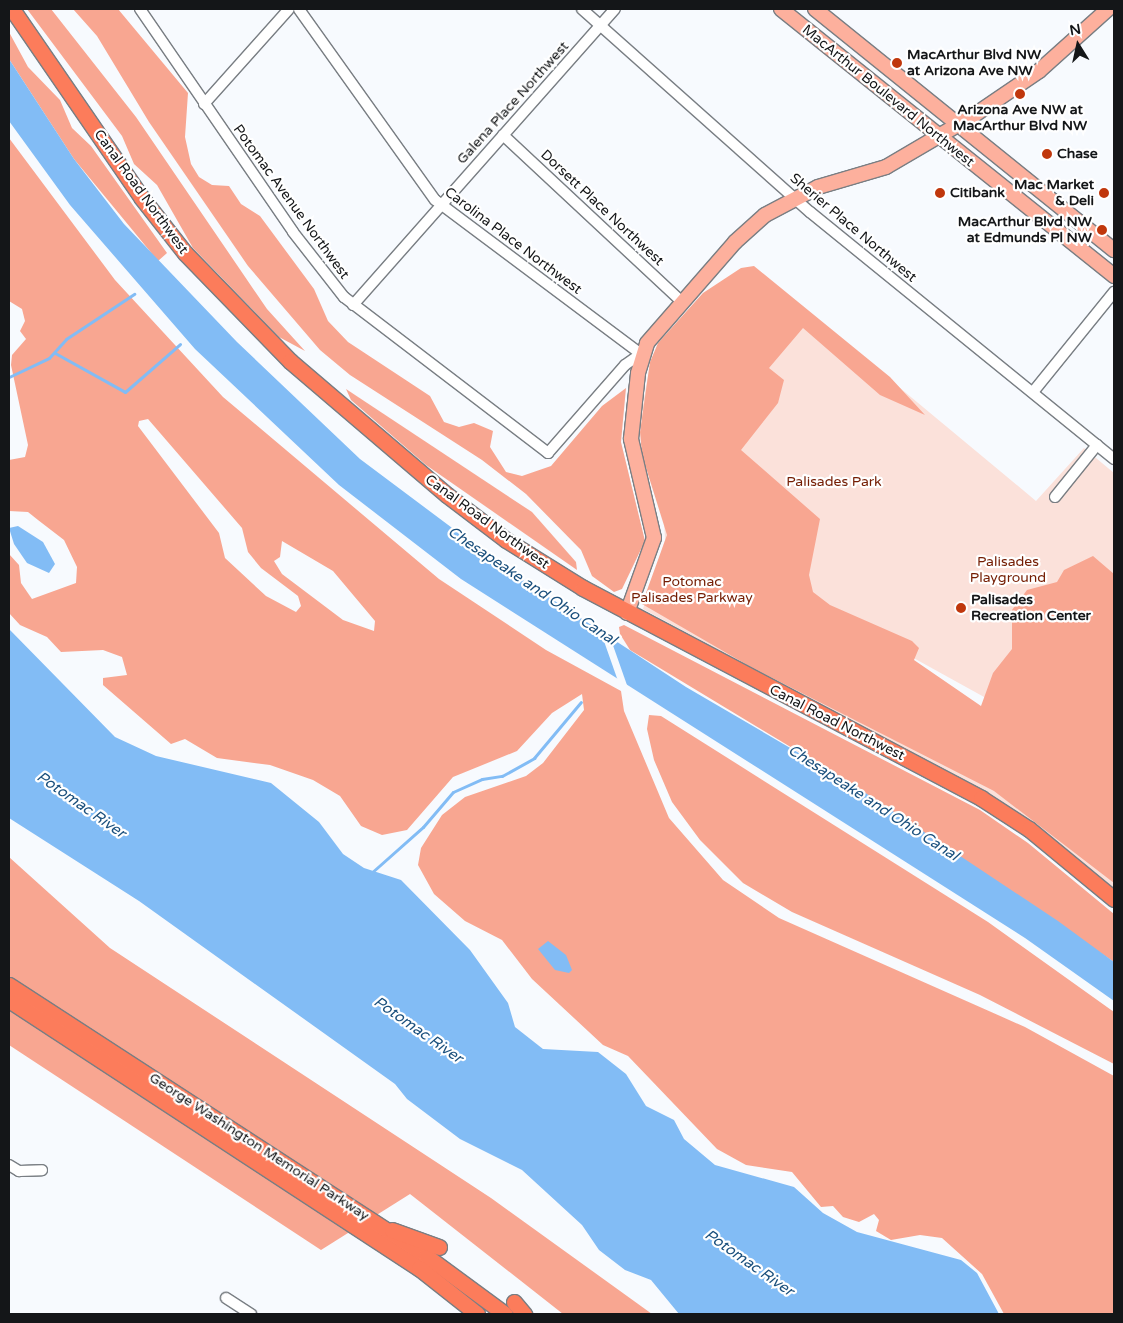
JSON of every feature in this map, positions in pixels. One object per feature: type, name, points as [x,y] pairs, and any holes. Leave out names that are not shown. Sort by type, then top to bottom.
[{"type":"highway","name":"Canal Road Northwest","points":[[12,9],[157,219],[251,323],[361,423],[476,518],[553,571],[628,613],[981,798],[1030,829],[1114,899]]},
{"type":"highway","name":"George Washington Memorial Parkway","points":[[9,986],[383,1228],[509,1308],[524,1314]]},
{"type":"highway","name":"George Washington Memorial Parkway","points":[[9,1000],[419,1268],[477,1314]]},
{"type":"highway","points":[[383,1228],[414,1235],[439,1247]]},
{"type":"main road","name":"MacArthur Boulevard Northwest","points":[[781,9],[937,137],[1114,276]]},
{"type":"main road","name":"MacArthur Boulevard Northwest","points":[[815,9],[1114,250]]},
{"type":"main road","points":[[628,613],[655,532],[631,439],[641,354],[682,302],[749,228],[794,198],[875,172],[937,137],[1039,71],[1108,9]]},
{"type":"street","name":"Potomac Avenue Northwest","points":[[140,9],[310,255],[353,305],[548,453],[625,365],[641,354]]},
{"type":"street","points":[[204,104],[289,9]]},
{"type":"street","name":"Carolina Place Northwest","points":[[299,9],[441,206],[641,354]]},
{"type":"street","name":"Sherier Place Northwest","points":[[582,9],[794,198],[1114,459]]},
{"type":"street","name":"Galena Place Northwest","points":[[353,305],[615,9]]},
{"type":"street","name":"Dorsett Place Northwest","points":[[503,135],[682,302]]},
{"type":"street","points":[[1033,392],[1114,292]]},
{"type":"street","points":[[1055,497],[1098,445]]},
{"type":"street","points":[[9,1165],[18,1171],[42,1170]]},
{"type":"street","points":[[226,1298],[251,1314]]},
{"type":"green space","points":[[27,9],[51,9],[136,117],[267,309],[305,351],[279,337],[193,248],[157,185],[134,164],[122,136]]},
{"type":"green space","points":[[73,9],[118,9],[188,93],[185,137],[191,164],[199,177],[212,185],[229,186],[241,204],[260,216],[314,289],[328,321],[348,342],[430,396],[444,422],[459,427],[474,423],[493,431],[490,447],[506,472],[522,476],[551,466],[602,406],[626,388],[621,442],[645,541],[622,589],[614,592],[592,576],[581,550],[526,494],[482,460],[350,375],[320,350],[248,266],[149,122],[97,36]]},
{"type":"green space","points":[[9,32],[28,67],[60,100],[72,128],[91,146],[167,253],[158,261],[74,159],[9,59]]},
{"type":"green space","points":[[9,138],[115,280],[223,397],[439,579],[546,650],[621,691],[624,711],[669,818],[723,880],[779,918],[1025,1027],[1114,1076],[1114,1314],[1004,1314],[982,1274],[942,1238],[920,1235],[891,1240],[876,1231],[879,1220],[874,1214],[859,1222],[843,1217],[833,1206],[821,1207],[792,1172],[746,1165],[717,1149],[628,1056],[603,1045],[532,979],[502,940],[465,921],[434,894],[418,865],[421,848],[442,815],[465,797],[526,776],[543,763],[584,710],[582,694],[552,713],[517,751],[453,777],[407,830],[382,835],[361,826],[340,796],[313,780],[270,765],[217,758],[185,739],[171,744],[103,685],[103,678],[127,675],[122,657],[103,650],[61,652],[47,637],[20,625],[9,613],[9,554],[19,565],[21,583],[32,599],[76,583],[77,567],[64,540],[28,512],[9,511],[9,460],[25,457],[28,445],[11,365],[12,355],[26,339],[20,331],[25,321],[22,309],[9,301]],"holes":[[[148,419],[242,528],[248,552],[261,568],[298,596],[301,606],[296,612],[266,596],[225,558],[219,533],[138,426],[139,421]],[[282,541],[333,571],[375,621],[374,631],[343,620],[282,574],[274,561],[280,557]]]},
{"type":"green space","name":"Potomac Palisades Parkway","points":[[754,266],[890,377],[925,415],[880,395],[803,328],[769,368],[784,380],[778,403],[741,450],[820,519],[809,575],[813,592],[830,605],[912,641],[919,648],[914,660],[981,706],[993,673],[1012,649],[1012,610],[1027,590],[1057,582],[1064,570],[1093,556],[1114,574],[1114,883],[994,791],[749,666],[642,604],[667,535],[642,455],[640,432],[650,362],[658,343],[703,293],[741,268]]},
{"type":"green space","name":"Palisades Park","points":[[757,269],[1036,501],[1084,448],[1114,473],[1114,762],[1109,766],[767,577],[1114,834],[1114,891],[1068,850],[988,795],[643,609],[665,540],[664,520],[643,450],[641,416],[650,364]]},
{"type":"green space","points":[[346,389],[532,512],[576,562],[577,570],[426,465],[351,400]]},
{"type":"green space","points":[[624,625],[980,810],[1028,843],[1114,914],[1114,962],[852,784],[630,650],[620,634],[619,627]]},
{"type":"green space","points":[[649,715],[661,716],[988,922],[1114,1012],[1114,1064],[980,995],[792,912],[743,883],[700,840],[672,802],[654,760],[647,729]]},
{"type":"green space","points":[[9,857],[110,948],[491,1198],[652,1314],[563,1314],[410,1194],[321,1250],[9,1045]]},
{"type":"water","name":"Chesapeake and Ohio Canal","points":[[9,59],[74,159],[124,224],[237,342],[360,459],[515,575],[686,687],[852,784],[1058,921],[1114,962],[1114,1001],[1025,938],[461,579],[339,485],[195,349],[70,205],[9,121]]},
{"type":"water","points":[[18,526],[43,542],[55,564],[49,573],[27,563],[14,544],[9,528]]},
{"type":"water","name":"Potomac River","points":[[9,629],[115,737],[156,756],[271,783],[319,822],[343,854],[364,868],[401,880],[470,950],[508,1003],[515,1027],[543,1049],[598,1052],[626,1074],[646,1106],[674,1120],[684,1139],[715,1165],[794,1187],[823,1213],[857,1232],[961,1260],[977,1273],[999,1314],[679,1314],[651,1280],[625,1270],[599,1250],[582,1225],[522,1170],[460,1139],[407,1099],[395,1084],[139,901],[9,818]]},
{"type":"water","points":[[548,941],[566,955],[572,970],[569,973],[555,970],[538,949]]},
{"type":"pier","points":[[599,627],[609,634],[628,688],[618,681]]},
{"type":"waterway","points":[[9,377],[49,358],[66,339],[134,294]]},
{"type":"waterway","points":[[55,353],[125,392],[180,344]]},
{"type":"waterway","points":[[370,874],[423,827],[453,792],[482,779],[502,776],[534,758],[581,702]]},
{"type":"place","name":"MacArthur Blvd NW at Arizona Ave NW","points":[[897,63]]},
{"type":"place","name":"Arizona Ave NW at MacArthur Blvd NW","points":[[1020,94]]},
{"type":"place","name":"Chase","points":[[1047,154]]},
{"type":"place","name":"Citibank","points":[[940,193]]},
{"type":"place","name":"Mac Market & Deli","points":[[1104,193]]},
{"type":"place","name":"MacArthur Blvd NW at Edmunds Pl NW","points":[[1102,230]]},
{"type":"place","name":"Palisades Recreation Center","points":[[961,608]]},
{"type":"park label","name":"Palisades Playground","points":[[1008,570]]}]
